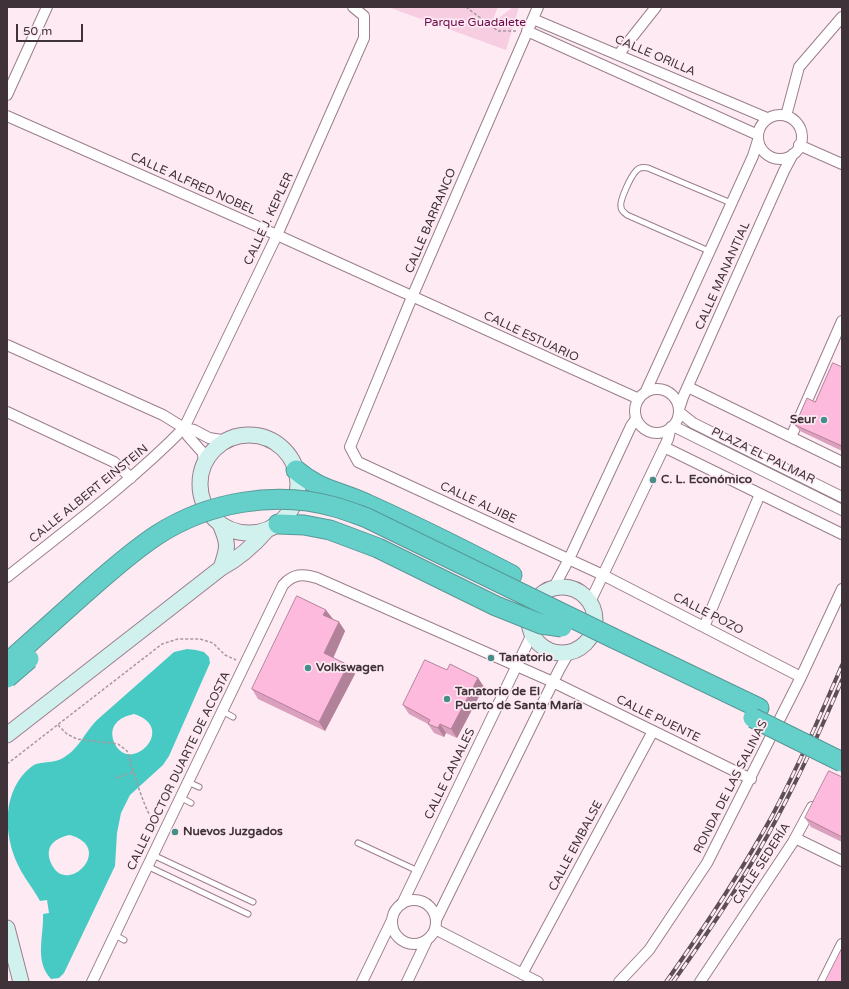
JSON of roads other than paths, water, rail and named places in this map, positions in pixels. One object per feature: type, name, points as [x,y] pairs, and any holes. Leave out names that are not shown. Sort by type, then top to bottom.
[{"type":"highway","points":[[296,470],[306,479],[320,487],[363,502],[512,575],[564,606],[569,624]]},
{"type":"highway","points":[[7,663],[118,564],[158,534],[202,512],[236,504],[268,500],[300,501],[334,506],[366,518],[569,624]]},
{"type":"highway","points":[[7,678],[131,568],[156,549],[199,526],[230,517],[277,511],[309,513],[325,516],[356,526],[494,592],[610,643],[756,713],[842,748]]},
{"type":"highway","points":[[272,527],[304,525],[330,530],[378,548],[496,606],[541,624],[569,624]]},
{"type":"highway","points":[[756,713],[839,768]]},
{"type":"street","points":[[7,95],[47,7]]},
{"type":"street","name":"CALLE J. KEPLER","points":[[184,428],[277,235],[364,38],[364,16],[353,7]]},
{"type":"street","name":"CALLE BARRANCO","points":[[350,447],[412,297],[538,7]]},
{"type":"street","points":[[618,55],[656,7]]},
{"type":"street","points":[[786,116],[799,67],[842,17]]},
{"type":"street","name":"CALLE ORILLA","points":[[533,19],[767,118]]},
{"type":"street","points":[[527,32],[758,137]]},
{"type":"street","points":[[776,115],[786,116],[794,120],[801,130],[802,135],[799,145],[792,154],[785,158],[768,155],[762,149],[758,137],[761,124],[767,118],[776,115]]},
{"type":"street","name":"CALLE ALFRED NOBEL","points":[[7,116],[277,235],[412,297]]},
{"type":"street","name":"CALLE MANANTIAL","points":[[642,396],[753,156],[758,137]]},
{"type":"street","points":[[799,145],[842,164]]},
{"type":"street","name":"CALLE MANANTIAL","points":[[679,410],[792,154]]},
{"type":"street","name":"CALLE ESTUARIO","points":[[412,297],[642,396]]},
{"type":"street","points":[[791,437],[842,321]]},
{"type":"street","points":[[7,345],[163,415],[184,428],[194,430],[209,438],[228,441]]},
{"type":"street","points":[[688,387],[842,462]]},
{"type":"street","points":[[590,602],[664,447],[672,427],[676,422],[679,410],[677,403],[669,393],[657,389],[642,396],[635,409],[636,419],[642,428],[652,432],[662,432],[672,427]]},
{"type":"street","name":"PLAZA EL PALMAR","points":[[679,410],[693,424],[842,497]]},
{"type":"street","points":[[7,412],[114,462],[131,478]]},
{"type":"street","points":[[552,588],[569,559],[631,426],[636,419]]},
{"type":"street","name":"PLAZA EL PALMAR","points":[[672,427],[842,510]]},
{"type":"street","points":[[184,428],[188,436],[203,453],[204,465]]},
{"type":"street","name":"CALLE ALBERT EINSTEIN","points":[[7,577],[131,478],[162,451],[184,428]]},
{"type":"street","points":[[7,735],[220,568],[228,564],[289,513],[296,500],[298,485],[296,470],[292,460],[285,451],[276,443],[266,438],[255,436],[244,436],[228,441],[214,450],[204,465],[201,475],[200,489],[203,502],[210,514],[220,524],[231,530],[243,533],[255,533],[272,527]]},
{"type":"street","name":"CALLE ALJIBE","points":[[350,447],[358,462],[603,575]]},
{"type":"street","points":[[664,447],[842,534]]},
{"type":"street","points":[[704,627],[760,494]]},
{"type":"street","points":[[220,524],[226,538],[227,550],[220,568]]},
{"type":"street","name":"CALLE PUENTE","points":[[295,576],[308,575],[317,578],[553,682],[751,779]]},
{"type":"street","name":"CALLE POZO","points":[[603,575],[801,677]]},
{"type":"street","name":"CALLE DOCTOR DUARTE DE ACOSTA","points":[[92,982],[180,797],[284,585],[289,579],[295,576]]},
{"type":"street","points":[[561,587],[574,589],[585,596],[590,602],[596,619],[593,632],[585,644],[578,649],[569,652],[556,652],[544,648],[537,642],[532,634],[530,620],[532,607],[537,599],[544,593],[552,588],[561,587]]},
{"type":"street","name":"RONDA DE LAS SALINAS","points":[[619,982],[649,950],[707,863],[751,779],[842,589]]},
{"type":"street","name":"CALLE CANALES","points":[[402,904],[532,634]]},
{"type":"street","points":[[407,982],[569,652]]},
{"type":"street","name":"CALLE EMBALSE","points":[[522,974],[653,731]]},
{"type":"street","points":[[839,768],[842,758]]},
{"type":"street","name":"CALLE SEDERÍA","points":[[700,982],[795,838],[816,800]]},
{"type":"street","points":[[795,838],[842,861]]},
{"type":"street","points":[[362,982],[396,910],[402,904],[411,900],[425,903],[433,911],[436,924],[538,982]]},
{"type":"street","points":[[392,920],[396,935],[403,941],[414,944],[427,940]]},
{"type":"street","points":[[7,928],[21,982]]},
{"type":"street","points":[[823,982],[842,944]]},
{"type":"lane","points":[[709,251],[627,215],[620,206],[625,193],[636,171],[643,167],[731,203]]},
{"type":"lane","points":[[222,711],[233,717]]},
{"type":"lane","points":[[188,782],[199,787]]},
{"type":"lane","points":[[180,797],[191,802]]},
{"type":"lane","points":[[358,843],[418,871]]},
{"type":"lane","points":[[152,855],[253,902]]},
{"type":"lane","points":[[147,866],[248,914]]},
{"type":"lane","points":[[115,935],[124,940]]},
{"type":"water","points":[[187,649],[204,652],[209,657],[210,663],[169,756],[163,765],[130,795],[121,813],[117,833],[115,866],[64,973],[59,978],[51,979],[46,972],[41,956],[43,914],[49,913],[47,900],[40,901],[23,874],[13,853],[8,826],[10,800],[22,777],[31,767],[38,763],[59,760],[74,750],[97,720],[174,652]],"holes":[[[134,714],[147,721],[152,729],[151,738],[146,746],[139,752],[130,754],[121,751],[114,742],[112,731],[119,720]],[[70,835],[83,841],[89,850],[88,859],[83,867],[76,873],[67,875],[58,872],[51,863],[49,852],[52,844],[60,838]]]},
{"type":"railway","points":[[666,982],[747,859],[782,798],[842,665]]},
{"type":"railway","points":[[673,982],[728,902],[765,839],[803,767],[842,680]]},
{"type":"place","name":"Seur","points":[[824,420]]},
{"type":"place","name":"C. L. Económico","points":[[653,480]]},
{"type":"place","name":"Tanatorio","points":[[491,658]]},
{"type":"place","name":"Volkswagen","points":[[308,668]]},
{"type":"place","name":"Tanatorio de El Puerto de Santa María","points":[[447,699]]},
{"type":"place","name":"Nuevos Juzgados","points":[[175,832]]},
{"type":"park label","name":"Parque Guadalete","points":[[475,23]]}]
